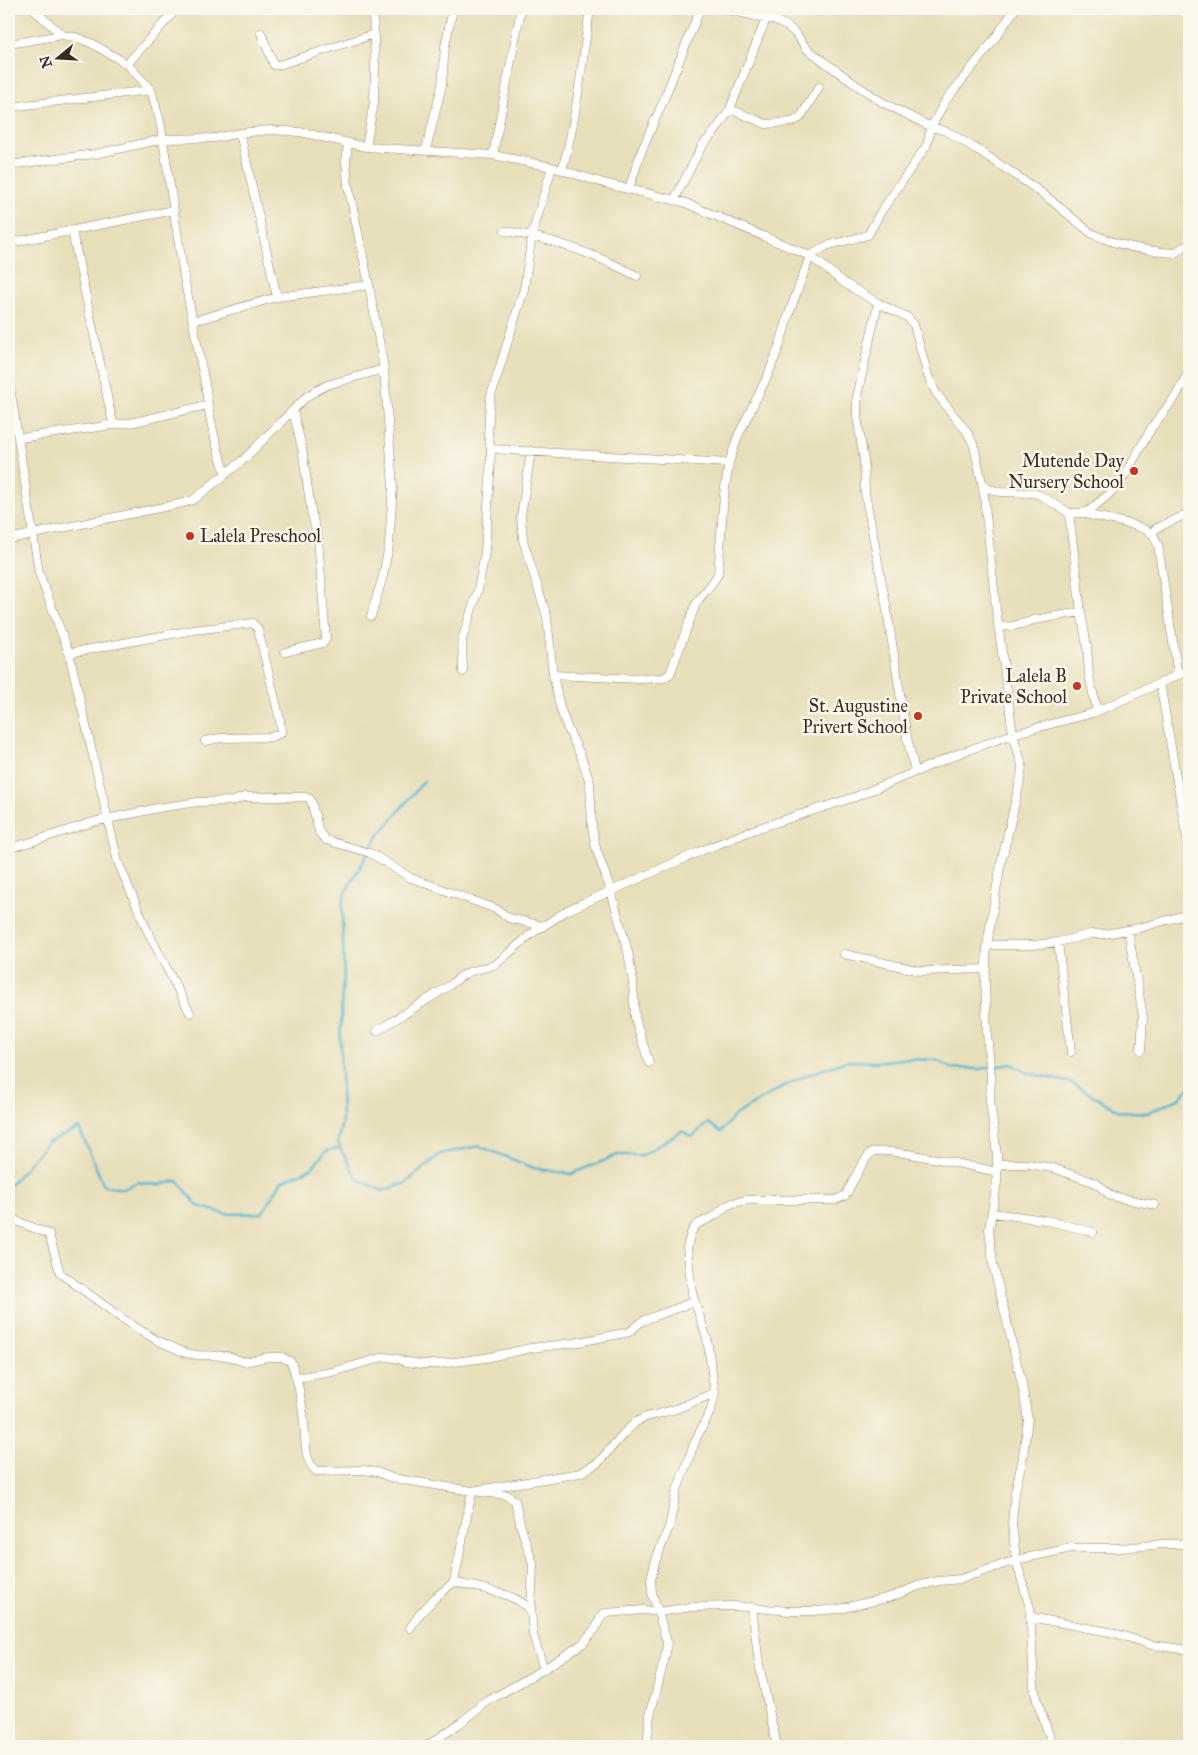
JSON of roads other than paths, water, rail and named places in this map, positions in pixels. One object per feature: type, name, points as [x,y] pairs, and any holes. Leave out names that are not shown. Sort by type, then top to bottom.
[{"type":"street","points":[[33,9],[62,35]]},
{"type":"street","points":[[128,64],[175,9]]},
{"type":"street","points":[[366,147],[374,102],[373,9]]},
{"type":"street","points":[[426,150],[442,85],[445,46],[454,9]]},
{"type":"street","points":[[493,155],[522,9]]},
{"type":"street","points":[[562,170],[567,154],[590,9]]},
{"type":"street","points":[[629,188],[642,150],[700,9]]},
{"type":"street","points":[[724,9],[787,26],[812,53],[882,102],[931,127],[946,131],[978,150],[1042,193],[1100,237],[1139,249],[1175,254],[1183,246],[1189,245]]},
{"type":"street","points":[[553,675],[640,679],[663,678],[670,674],[695,606],[700,596],[718,574],[724,494],[729,463],[738,436],[779,347],[810,256],[826,246],[868,235],[880,212],[927,145],[931,127],[946,100],[991,44],[1015,9]]},
{"type":"street","points":[[674,200],[702,146],[716,130],[730,109],[766,19]]},
{"type":"street","points":[[261,33],[274,65],[374,34]]},
{"type":"street","points":[[9,44],[62,35],[91,43],[128,64],[151,90],[163,139],[206,389],[207,405],[216,446],[226,474]]},
{"type":"street","points":[[730,109],[766,124],[792,122],[800,118],[819,88]]},
{"type":"street","points":[[9,106],[151,90]]},
{"type":"street","points":[[9,166],[95,154],[163,139],[214,138],[270,130],[300,132],[366,147],[493,155],[552,167],[607,184],[674,200],[749,229],[810,256],[846,284],[907,317],[914,324],[928,376],[936,393],[968,433],[974,446],[983,486],[998,627],[1013,734],[1020,758],[1021,777],[1007,832],[987,945],[990,1100],[997,1168],[989,1229],[993,1264],[1022,1384],[1028,1420],[1022,1462],[1015,1492],[1012,1523],[1016,1560],[1028,1597],[1034,1686],[1053,1746]]},
{"type":"street","points":[[240,133],[277,297]]},
{"type":"street","points":[[348,143],[346,162],[348,185],[384,368],[393,487],[389,545],[383,576],[371,616]]},
{"type":"street","points":[[463,672],[462,640],[478,590],[485,552],[491,449],[488,435],[490,399],[524,289],[532,235],[552,167]]},
{"type":"street","points":[[9,243],[72,232],[174,210]]},
{"type":"street","points":[[505,231],[532,235],[588,252],[636,276]]},
{"type":"street","points":[[72,232],[113,424]]},
{"type":"street","points":[[193,321],[277,297],[369,285]]},
{"type":"street","points":[[878,303],[857,397],[857,416],[864,461],[865,493],[886,604],[907,738],[915,770]]},
{"type":"street","points":[[9,539],[183,503],[202,494],[242,461],[307,396],[327,385],[384,368]]},
{"type":"street","points":[[1083,513],[1098,504],[1125,475],[1152,427],[1176,396],[1189,371]]},
{"type":"street","points":[[9,380],[39,574],[69,653],[118,862],[148,930],[190,1013]]},
{"type":"street","points":[[19,438],[136,422],[207,405]]},
{"type":"street","points":[[285,652],[323,643],[326,639],[318,539],[310,510],[302,448],[293,411]]},
{"type":"street","points":[[491,449],[729,463]]},
{"type":"street","points":[[531,451],[526,490],[522,504],[521,529],[525,550],[547,617],[553,675],[560,708],[581,756],[590,783],[593,834],[628,952],[638,1028],[649,1063]]},
{"type":"street","points":[[983,486],[1000,492],[1033,493],[1069,513],[1083,513],[1125,523],[1143,528],[1152,534],[1158,545],[1178,675]]},
{"type":"street","points":[[1069,513],[1080,612],[1087,646],[1089,675],[1097,711]]},
{"type":"street","points":[[1152,534],[1155,529],[1189,513]]},
{"type":"street","points":[[998,627],[1014,626],[1034,620],[1080,612]]},
{"type":"street","points":[[69,653],[194,630],[253,624],[258,629],[280,720],[281,733],[271,737],[221,738],[205,741]]},
{"type":"street","points":[[377,1031],[449,986],[460,977],[469,972],[495,965],[531,934],[568,910],[745,833],[855,797],[915,770],[1013,734],[1097,711],[1189,670]]},
{"type":"street","points":[[1160,683],[1189,851]]},
{"type":"street","points":[[9,848],[108,818],[198,802],[233,801],[244,798],[306,797],[310,799],[312,804],[319,832],[326,840],[370,853],[411,878],[496,909],[509,918],[542,926]]},
{"type":"street","points":[[987,945],[1034,945],[1058,942],[1091,934],[1105,934],[1128,930],[1189,914]]},
{"type":"street","points":[[1128,930],[1143,1017],[1141,1050]]},
{"type":"street","points":[[1058,942],[1071,1052]]},
{"type":"street","points":[[844,954],[921,971],[986,969]]},
{"type":"street","points":[[647,1746],[650,1715],[667,1647],[659,1612],[652,1593],[651,1580],[655,1562],[669,1527],[677,1490],[696,1439],[711,1410],[715,1393],[707,1339],[694,1301],[687,1247],[696,1225],[716,1215],[726,1206],[748,1200],[841,1198],[845,1196],[869,1154],[876,1150],[997,1168],[1028,1164],[1052,1168],[1096,1183],[1111,1196],[1155,1205]]},
{"type":"street","points":[[992,1213],[1045,1220],[1093,1232]]},
{"type":"street","points":[[9,1218],[49,1234],[60,1273],[120,1317],[156,1340],[186,1353],[197,1355],[228,1356],[244,1362],[268,1357],[282,1357],[291,1362],[304,1421],[307,1455],[311,1466],[316,1471],[363,1470],[377,1472],[392,1478],[507,1495],[515,1501],[521,1527],[534,1564],[531,1611],[533,1635],[544,1669]]},
{"type":"street","points":[[295,1376],[302,1377],[332,1372],[384,1357],[414,1363],[439,1364],[485,1358],[531,1348],[574,1343],[629,1332],[634,1330],[643,1320],[694,1301]]},
{"type":"street","points":[[472,1491],[580,1473],[598,1463],[636,1422],[715,1393]]},
{"type":"street","points":[[410,1628],[418,1615],[454,1582],[472,1491]]},
{"type":"street","points":[[427,1746],[460,1724],[488,1701],[544,1669],[582,1644],[596,1628],[601,1616],[605,1613],[644,1610],[659,1612],[691,1607],[733,1606],[797,1611],[839,1609],[891,1597],[938,1581],[961,1579],[1016,1560],[1071,1548],[1122,1548],[1162,1544],[1189,1544]]},
{"type":"street","points":[[454,1582],[516,1598],[526,1604],[531,1611]]},
{"type":"street","points":[[752,1607],[759,1664],[777,1746]]},
{"type":"street","points":[[1030,1617],[1114,1633],[1152,1645],[1189,1650]]},
{"type":"waterway","points":[[340,1147],[338,1143],[342,1120],[340,1037],[344,978],[342,906],[345,893],[378,836],[424,781]]},
{"type":"waterway","points":[[9,1185],[47,1143],[79,1128],[104,1186],[124,1189],[137,1182],[157,1185],[178,1181],[198,1206],[226,1214],[262,1213],[282,1181],[312,1168],[326,1151],[340,1148],[357,1179],[382,1191],[406,1183],[440,1154],[479,1146],[534,1168],[571,1174],[618,1155],[643,1155],[682,1131],[692,1137],[708,1123],[721,1132],[735,1115],[782,1087],[812,1073],[847,1061],[936,1060],[950,1068],[980,1069],[1011,1064],[1027,1073],[1072,1083],[1119,1111],[1147,1113],[1180,1098],[1189,1088]]},
{"type":"place","name":"Mutende Day Nursery School","points":[[1134,471]]},
{"type":"place","name":"Lalela Preschool","points":[[190,536]]},
{"type":"place","name":"Lalela B Private School","points":[[1077,686]]},
{"type":"place","name":"St. Augustine Privert School","points":[[918,716]]}]
